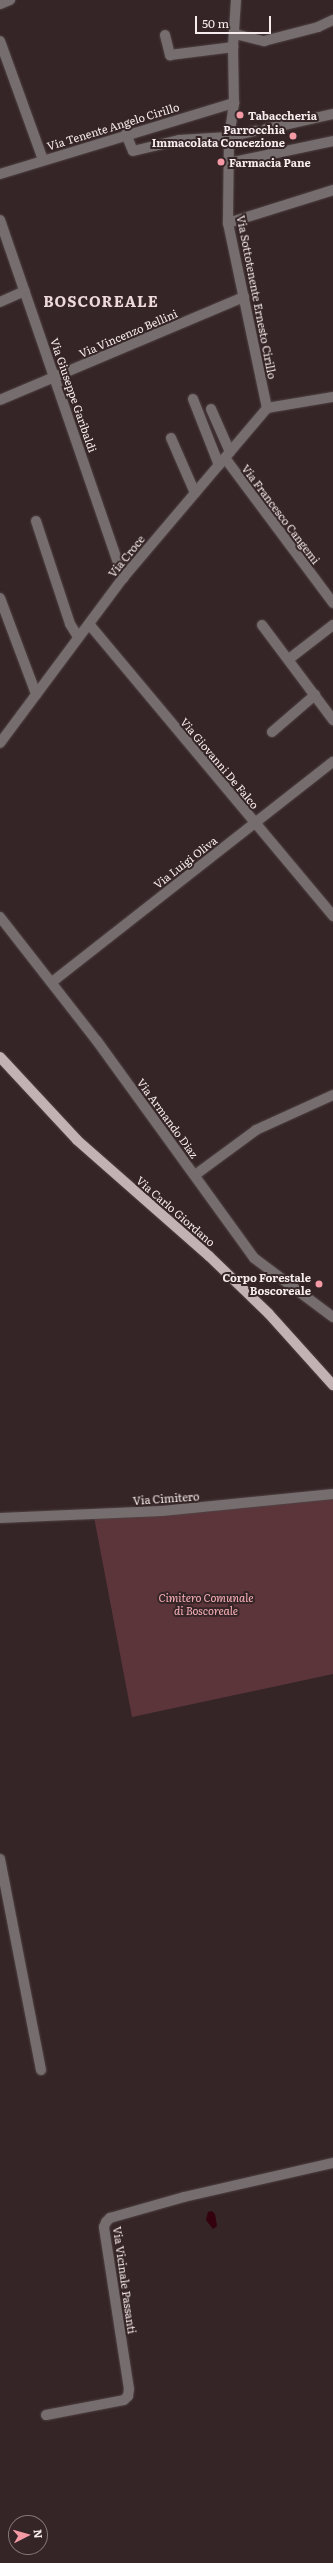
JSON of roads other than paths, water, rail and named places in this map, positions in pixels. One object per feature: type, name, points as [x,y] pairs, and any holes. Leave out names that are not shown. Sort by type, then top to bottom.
[{"type":"main road","name":"Via Carlo Giordano","points":[[0,1057],[77,1140],[209,1256],[269,1314],[333,1385]]},
{"type":"street","points":[[0,4],[10,0]]},
{"type":"street","name":"Via Sottotenente Ernesto Cirillo","points":[[236,0],[233,47],[234,103],[229,137],[228,223],[267,408]]},
{"type":"street","points":[[235,34],[264,41],[318,28],[333,20]]},
{"type":"street","points":[[165,35],[170,55],[233,47]]},
{"type":"street","points":[[0,41],[3,59],[43,160]]},
{"type":"street","name":"Via Tenente Angelo Cirillo","points":[[0,174],[126,134],[234,103]]},
{"type":"street","points":[[126,134],[133,151],[192,139],[229,137],[333,114]]},
{"type":"street","points":[[229,163],[333,141]]},
{"type":"street","points":[[228,223],[333,190]]},
{"type":"street","name":"Via Giuseppe Garibaldi","points":[[0,220],[56,377],[123,578]]},
{"type":"street","points":[[0,302],[25,291]]},
{"type":"street","name":"Via Vincenzo Bellini","points":[[0,400],[244,297]]},
{"type":"street","points":[[267,408],[333,397]]},
{"type":"street","points":[[192,399],[224,458]]},
{"type":"street","name":"Via Croce","points":[[0,743],[123,578],[267,408]]},
{"type":"street","points":[[211,409],[224,458]]},
{"type":"street","points":[[171,438],[196,492]]},
{"type":"street","name":"Via Francesco Cangemi","points":[[224,458],[333,603]]},
{"type":"street","points":[[36,521],[70,624],[78,638]]},
{"type":"street","points":[[0,598],[36,694]]},
{"type":"street","name":"Via Giovanni De Falco","points":[[89,624],[333,916]]},
{"type":"street","points":[[262,625],[289,659],[333,720]]},
{"type":"street","points":[[289,659],[333,625]]},
{"type":"street","points":[[272,732],[315,695]]},
{"type":"street","name":"Via Luigi Oliva","points":[[52,982],[333,762]]},
{"type":"street","name":"Via Armando Diaz","points":[[0,917],[52,982],[195,1175],[254,1258],[333,1317]]},
{"type":"street","points":[[195,1175],[256,1130],[333,1095]]},
{"type":"street","name":"Via Cimitero","points":[[0,1518],[162,1511],[333,1494]]},
{"type":"street","points":[[0,1859],[41,2070]]},
{"type":"street","name":"Via Vicinale Passanti","points":[[46,2415],[124,2400],[128,2396],[130,2389],[104,2227],[110,2218],[184,2197],[333,2163]]},
{"type":"place","name":"Tabaccheria","points":[[240,115]]},
{"type":"place","name":"Parrocchia Immacolata Concezione","points":[[293,136]]},
{"type":"place","name":"Farmacia Pane","points":[[221,162]]},
{"type":"place","name":"Corpo Forestale Boscoreale","points":[[319,1284]]},
{"type":"district","name":"BOSCOREALE","points":[[101,301]]},
{"type":"park label","name":"Cimitero Comunale di Boscoreale","points":[[206,1604]]}]
